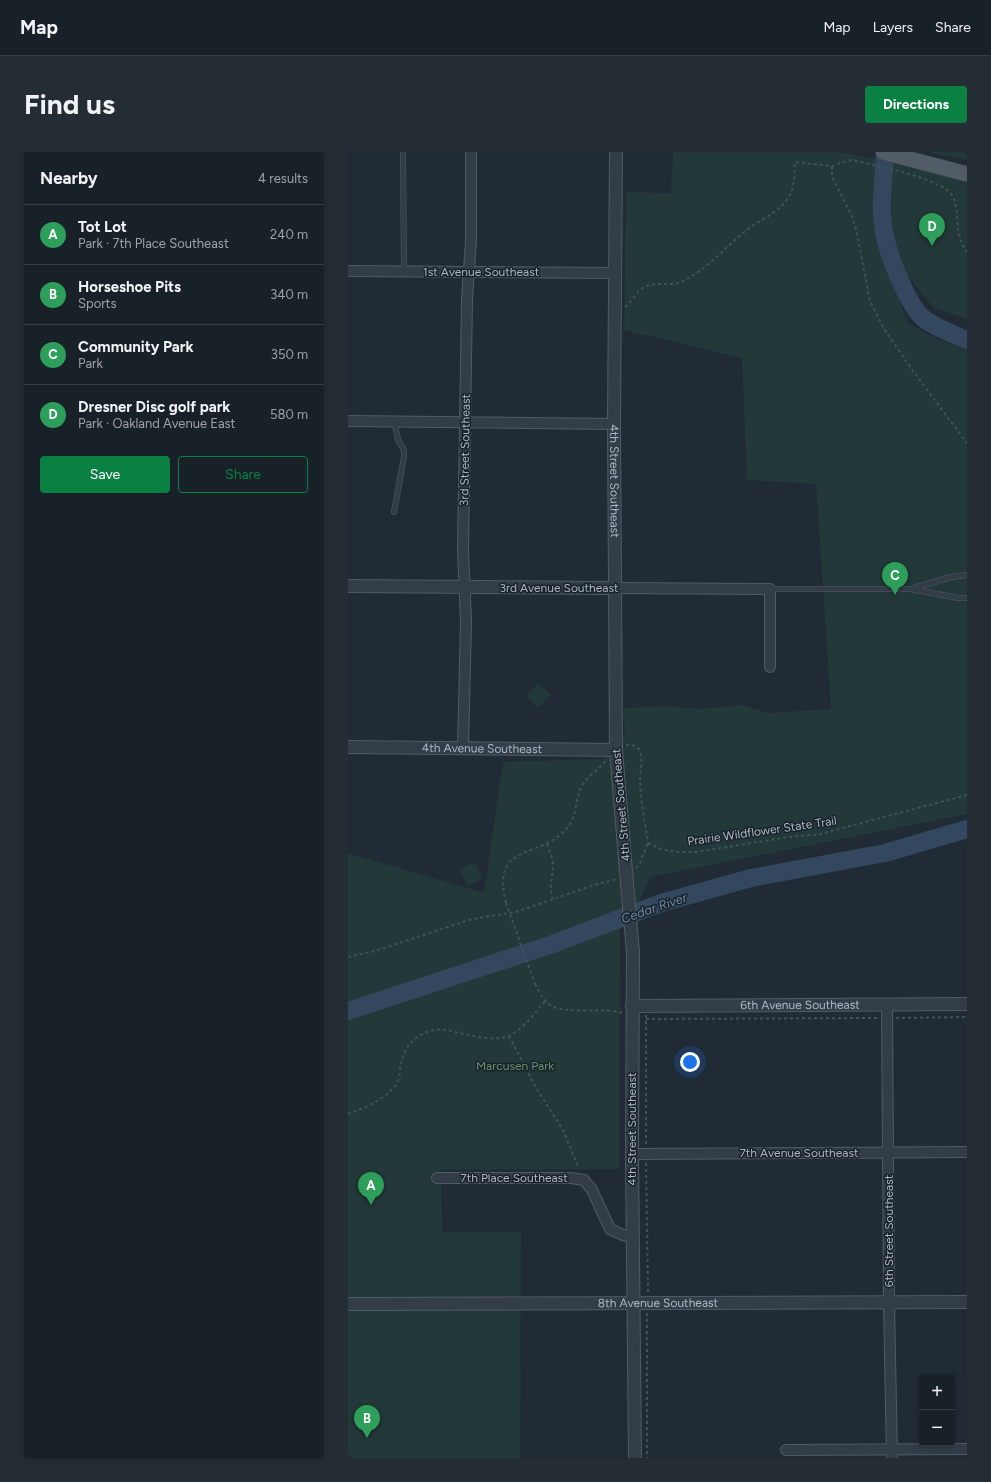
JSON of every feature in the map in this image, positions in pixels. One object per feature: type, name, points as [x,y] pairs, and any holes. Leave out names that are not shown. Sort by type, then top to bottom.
[{"type":"main road","points":[[883,152],[967,174]]},
{"type":"street","name":"3rd Street Southeast","points":[[463,749],[466,621],[463,551],[467,299],[471,241],[471,152]]},
{"type":"street","name":"4th Street Southeast","points":[[616,152],[614,315],[614,588],[616,750],[633,952],[632,1154],[634,1458]]},
{"type":"street","name":"1st Avenue Southeast","points":[[348,271],[615,273]]},
{"type":"street","points":[[348,421],[614,424]]},
{"type":"street","name":"3rd Avenue Southeast","points":[[348,586],[770,589]]},
{"type":"street","points":[[770,589],[770,667]]},
{"type":"street","name":"4th Avenue Southeast","points":[[348,748],[616,750]]},
{"type":"street","name":"6th Avenue Southeast","points":[[632,1010],[887,1004],[967,1004]]},
{"type":"street","name":"6th Street Southeast","points":[[887,1004],[889,1303],[892,1454]]},
{"type":"street","name":"7th Avenue Southeast","points":[[632,1154],[967,1152]]},
{"type":"street","name":"7th Place Southeast","points":[[437,1178],[571,1178],[584,1180],[592,1190],[610,1229],[623,1235],[633,1237]]},
{"type":"street","name":"8th Avenue Southeast","points":[[348,1304],[967,1302]]},
{"type":"street","points":[[786,1450],[892,1454],[967,1449]]},
{"type":"lane","points":[[403,152],[404,271]]},
{"type":"lane","points":[[394,421],[398,440],[404,450],[394,512]]},
{"type":"lane","points":[[911,589],[951,577],[967,575]]},
{"type":"lane","points":[[770,589],[911,589],[958,598],[967,598]]},
{"type":"path","points":[[614,315],[628,304],[645,287],[676,284],[703,270],[752,226],[777,210],[790,196],[793,188],[795,162],[832,166],[853,160],[918,177],[944,187],[954,198],[959,239],[967,252]]},
{"type":"path","points":[[832,166],[832,177],[852,216],[856,229],[870,301],[883,327],[910,367],[967,443]]},
{"type":"path","points":[[633,872],[639,865],[648,843],[641,798],[640,752],[638,748],[627,745],[616,750],[580,788],[573,817],[568,827],[558,837],[547,844],[517,855],[507,867],[503,881],[506,903],[535,984],[545,1001],[550,1005],[560,1009],[632,1010],[646,1019],[967,1018]]},
{"type":"path","name":"Prairie Wildflower State Trail","points":[[648,843],[661,849],[677,852],[696,852],[782,838],[820,834],[967,795]]},
{"type":"path","points":[[547,844],[552,857],[553,865],[550,884],[550,892],[553,900]]},
{"type":"path","points":[[348,956],[375,951],[472,919],[516,912],[622,876]]},
{"type":"path","points":[[348,1114],[374,1102],[394,1087],[398,1082],[406,1050],[416,1038],[426,1032],[443,1030],[492,1039],[509,1036],[515,1033],[531,1019],[545,1001]]},
{"type":"path","points":[[646,1019],[648,1304],[646,1324],[647,1458]]},
{"type":"path","points":[[509,1036],[535,1086],[562,1130],[584,1180]]},
{"type":"green space","name":"Marcusen Park","points":[[673,152],[839,152],[878,159],[874,199],[875,231],[880,250],[908,323],[941,341],[967,348],[967,814],[650,877],[634,912],[620,915],[619,1169],[441,1170],[442,1232],[521,1232],[520,1458],[348,1458],[348,853],[484,893],[503,762],[604,759],[625,736],[623,708],[663,706],[700,709],[742,705],[769,713],[831,709],[816,484],[747,480],[742,358],[624,330],[626,192],[671,193]]},
{"type":"green space","points":[[927,152],[967,152],[967,160]]},
{"type":"green space","points":[[890,161],[967,179],[967,319],[934,308],[903,270],[890,222]]},
{"type":"green space","points":[[538,683],[551,695],[538,708],[526,695]]},
{"type":"green space","points":[[474,862],[483,878],[468,886],[459,870]]},
{"type":"waterway","name":"Cedar River","points":[[885,152],[882,219],[891,259],[898,276],[912,304],[923,318],[939,328],[967,340]]},
{"type":"waterway","name":"Cedar River","points":[[348,1011],[550,945],[661,903],[751,878],[885,853],[967,829]]},
{"type":"place","name":"Dresner Disc golf park","points":[[932,246]]},
{"type":"place","name":"Community Park","points":[[895,595]]},
{"type":"place","name":"Tot Lot","points":[[371,1205]]},
{"type":"place","name":"Horseshoe Pits","points":[[367,1438]]}]
